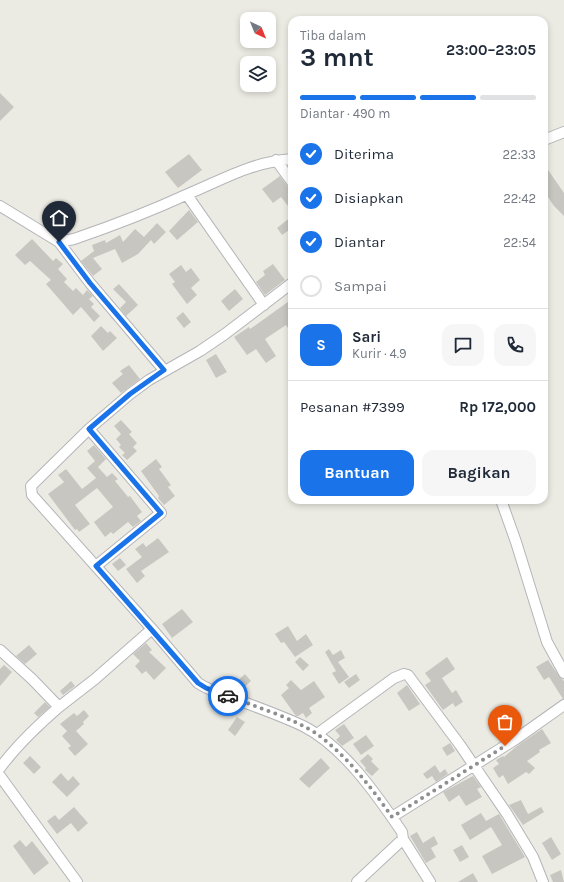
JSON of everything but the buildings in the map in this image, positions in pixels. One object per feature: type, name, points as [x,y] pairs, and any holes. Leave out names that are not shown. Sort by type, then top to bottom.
[{"type":"street","points":[[548,138],[564,132]]},
{"type":"street","points":[[59,242],[89,234],[187,195],[247,168],[276,160],[288,159]]},
{"type":"street","points":[[276,160],[288,176]]},
{"type":"street","points":[[187,195],[264,305]]},
{"type":"street","points":[[0,206],[59,242],[90,283],[164,370]]},
{"type":"street","points":[[288,286],[200,351],[164,370],[130,394],[89,429],[34,481],[30,490],[32,495],[152,629],[198,683],[206,688],[260,708],[317,734],[356,771],[375,793],[392,817],[402,832],[403,839],[430,882]]},
{"type":"street","points":[[89,429],[161,513],[96,566]]},
{"type":"street","points":[[502,504],[516,542],[547,642],[564,673]]},
{"type":"street","points":[[0,768],[33,730],[59,707],[95,679],[152,629]]},
{"type":"street","points":[[0,650],[32,679],[59,707]]},
{"type":"street","points":[[317,734],[394,678],[404,674],[411,678],[473,765],[516,829],[532,857],[543,882]]},
{"type":"street","points":[[392,817],[516,739],[564,705]]},
{"type":"street","points":[[0,776],[76,882]]},
{"type":"street","points":[[357,882],[403,839]]},
{"type":"way so far","points":[[228,696],[253,705],[317,734],[356,771],[375,793],[392,817],[505,746]]},
{"type":"route","points":[[59,242],[90,283],[164,370],[130,394],[89,429],[161,513],[96,566],[198,683],[206,688],[228,696]]}]
